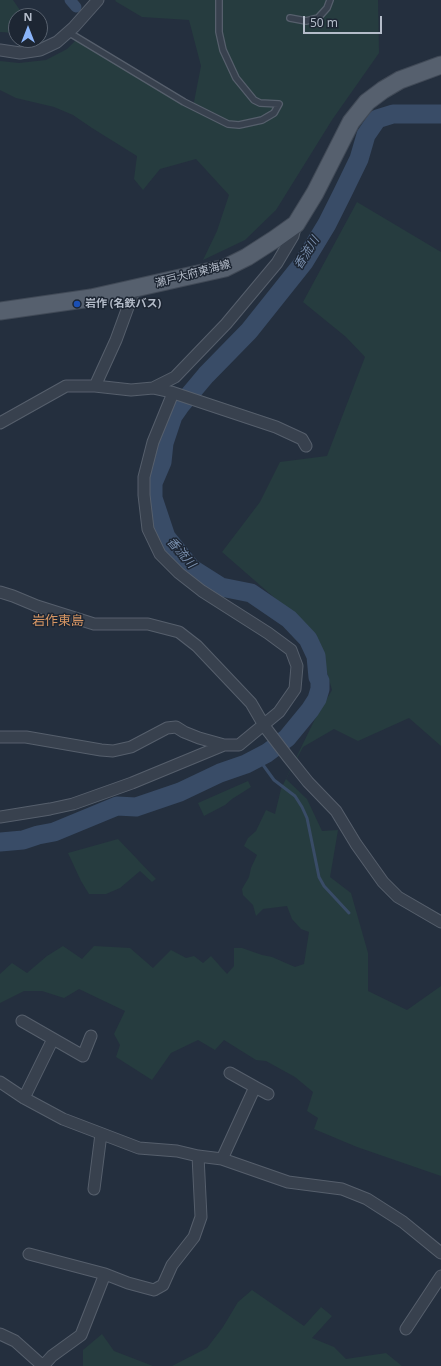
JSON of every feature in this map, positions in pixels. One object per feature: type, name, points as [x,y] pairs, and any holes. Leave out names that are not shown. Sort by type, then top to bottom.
[{"type":"main road","name":"瀬戸大府東海線","points":[[0,311],[91,298],[225,268],[247,257],[296,224],[315,193],[351,122],[367,102],[400,80],[441,65]]},
{"type":"street","points":[[0,50],[20,53],[40,50],[57,42],[98,0]]},
{"type":"street","points":[[153,388],[175,378],[226,324],[277,263],[292,236],[296,224]]},
{"type":"street","points":[[95,386],[116,340],[135,288]]},
{"type":"street","points":[[0,423],[66,386],[95,386],[131,390],[153,388],[207,404],[276,428],[302,439],[306,446]]},
{"type":"street","points":[[0,737],[26,738],[113,751],[131,747],[166,728],[176,727],[199,738],[224,745],[238,745],[279,712],[295,689],[297,666],[291,650],[268,633],[202,591],[179,573],[160,554],[148,529],[144,495],[144,477],[153,442],[173,393]]},
{"type":"street","points":[[0,592],[37,606],[94,624],[148,624],[179,632],[197,646],[251,703],[264,725],[308,782],[336,811],[356,844],[383,882],[398,897],[441,922]]},
{"type":"street","points":[[0,817],[73,804],[132,783],[224,745]]},
{"type":"street","points":[[22,1021],[82,1056],[91,1036]]},
{"type":"street","points":[[24,1098],[53,1039]]},
{"type":"street","points":[[230,1073],[268,1094]]},
{"type":"street","points":[[0,1082],[24,1098],[63,1119],[139,1148],[177,1151],[198,1156],[222,1159],[288,1182],[342,1189],[367,1199],[403,1222],[441,1253]]},
{"type":"street","points":[[222,1159],[255,1088]]},
{"type":"street","points":[[94,1189],[101,1134]]},
{"type":"street","points":[[29,1254],[105,1274],[128,1283],[154,1290],[163,1285],[172,1265],[194,1237],[201,1218],[198,1156]]},
{"type":"street","points":[[0,1334],[15,1341],[43,1366],[52,1356],[81,1335],[105,1274]]},
{"type":"street","points":[[406,1329],[441,1276]]},
{"type":"lane","points":[[290,18],[306,21],[318,18],[327,8],[330,0]]},
{"type":"lane","points":[[68,32],[184,102],[228,124],[239,125],[262,120],[274,114],[279,104],[260,103],[254,100],[236,78],[222,50],[219,32],[218,1]]},
{"type":"green space","points":[[0,0],[13,0],[18,8],[8,8],[8,32],[0,32]]},
{"type":"green space","points":[[378,0],[379,53],[332,120],[276,210],[245,240],[203,260],[217,231],[229,195],[196,159],[160,169],[143,190],[134,179],[137,156],[73,115],[54,107],[16,98],[0,90],[0,61],[19,63],[46,60],[67,49],[78,38],[193,107],[201,66],[189,20],[142,17],[115,1]]},
{"type":"green space","points":[[357,202],[441,252],[441,746],[409,718],[358,741],[334,729],[303,747],[286,779],[307,799],[322,831],[338,830],[330,877],[351,893],[368,953],[368,991],[407,1010],[441,986],[441,1176],[357,1147],[314,1129],[318,1118],[307,1111],[313,1092],[295,1077],[266,1061],[256,1060],[224,1040],[215,1050],[198,1040],[171,1053],[152,1080],[116,1057],[120,1045],[114,1034],[125,1011],[79,989],[64,998],[42,991],[24,991],[0,1003],[0,974],[12,963],[27,973],[47,956],[63,946],[82,959],[94,946],[130,948],[153,968],[171,950],[186,958],[194,956],[203,963],[211,956],[227,974],[234,966],[234,948],[242,948],[272,957],[295,967],[304,964],[309,932],[301,929],[292,919],[287,906],[263,909],[256,916],[253,905],[243,895],[242,889],[249,877],[257,855],[244,846],[248,838],[256,831],[266,810],[275,814],[281,789],[314,721],[332,690],[316,634],[222,552],[260,502],[280,462],[327,456],[365,357],[346,337],[303,302]]},
{"type":"green space","points":[[248,781],[251,787],[225,805],[204,816],[198,803]]},
{"type":"green space","points":[[118,839],[156,879],[152,882],[140,871],[120,888],[106,894],[89,894],[68,853]]},
{"type":"green space","points":[[252,1290],[304,1326],[321,1307],[332,1316],[312,1338],[334,1347],[346,1359],[386,1353],[402,1366],[172,1366],[207,1348],[223,1327],[238,1302]]},
{"type":"green space","points":[[102,1334],[114,1351],[153,1366],[83,1366],[83,1350]]},
{"type":"waterway","points":[[70,0],[76,7]]},
{"type":"waterway","name":"香流川","points":[[0,842],[23,840],[54,832],[117,806],[136,807],[180,792],[220,773],[246,764],[267,753],[287,738],[317,699],[320,689],[320,681],[318,677],[316,656],[308,639],[289,619],[251,593],[221,587],[191,568],[166,537],[153,498],[153,483],[162,462],[164,443],[173,416],[206,375],[249,331],[304,262],[327,224],[359,159],[366,135],[377,119],[393,114],[441,114]]},
{"type":"waterway","points":[[258,758],[274,780],[295,796],[302,807],[307,818],[319,877],[324,886],[349,913]]},
{"type":"place","name":"岩作 (名鉄バス)","points":[[77,304]]},
{"type":"district","name":"岩作東島","points":[[58,621]]}]
